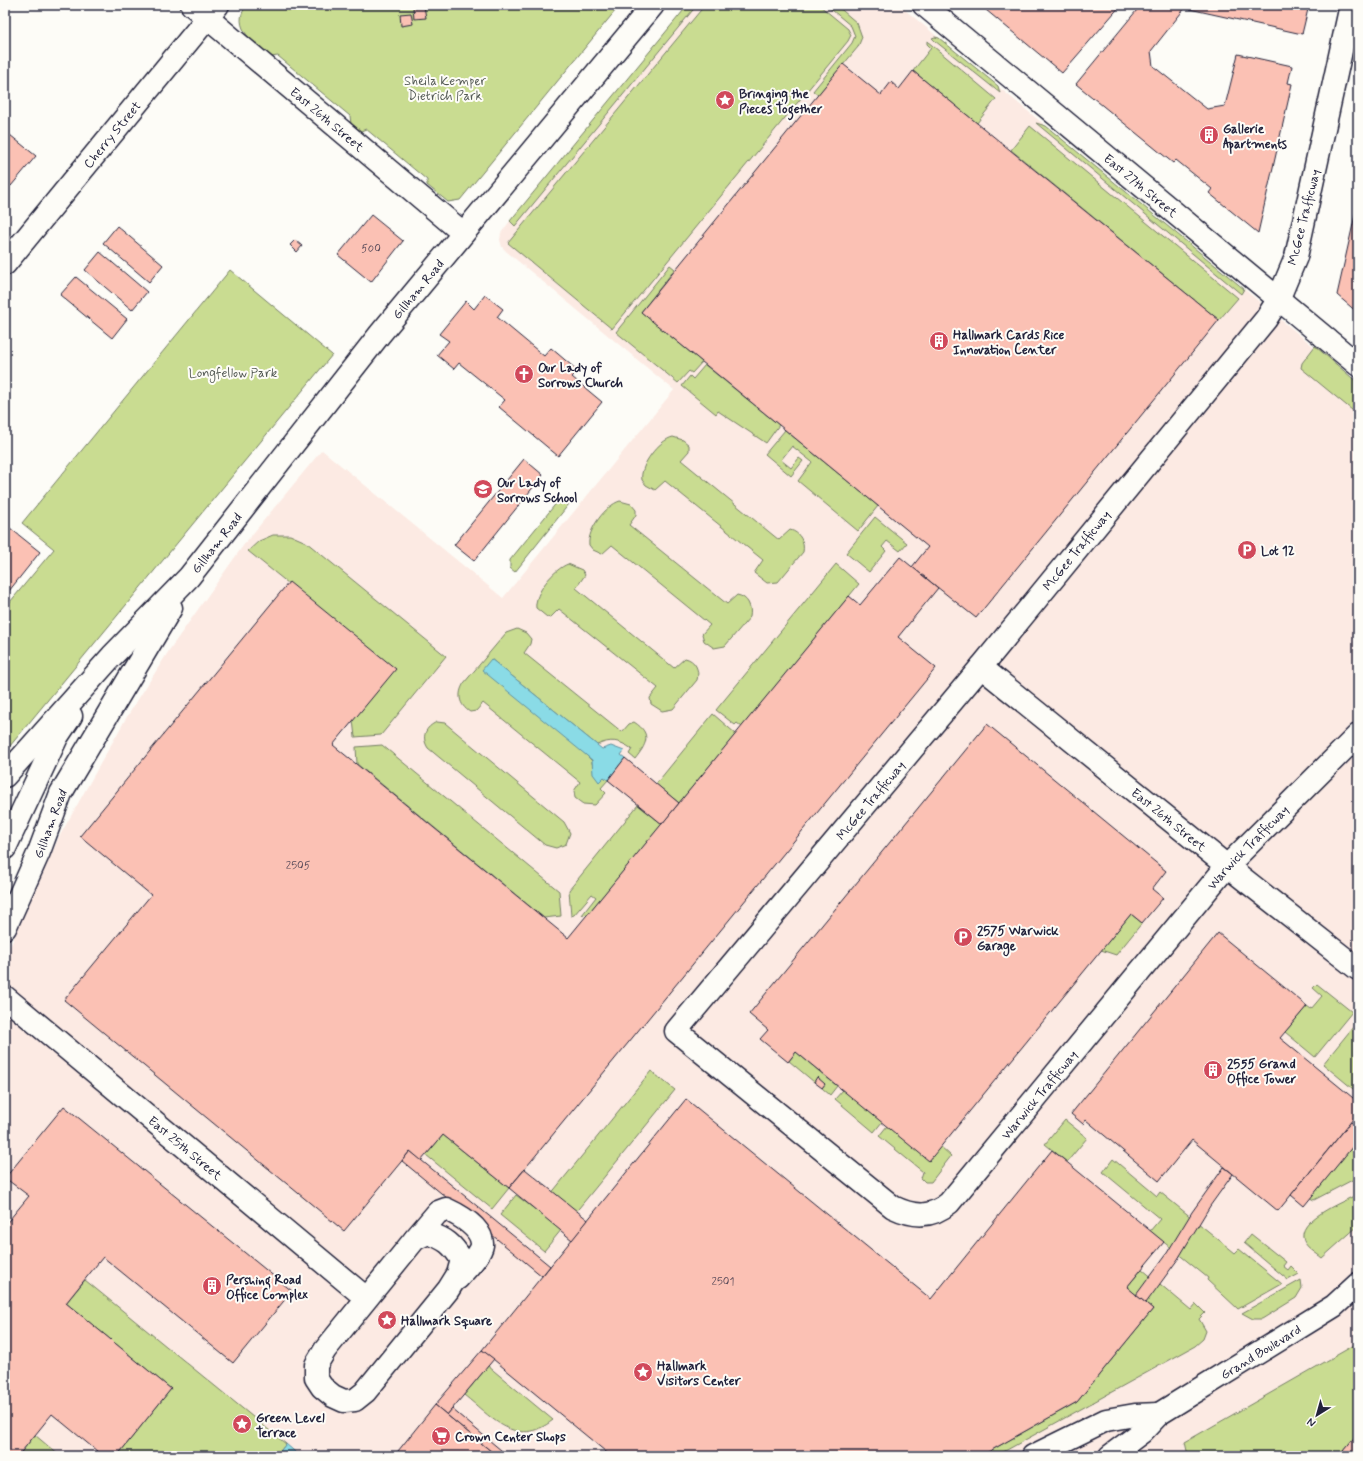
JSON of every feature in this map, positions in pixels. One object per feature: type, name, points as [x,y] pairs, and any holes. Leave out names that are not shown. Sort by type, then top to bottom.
[{"type":"street","name":"Gillham Road","points":[[5,776],[35,740],[112,656],[189,577],[380,334],[463,232],[653,5]]},
{"type":"street","name":"East 27th Street","points":[[924,5],[1358,365]]},
{"type":"street","name":"McGee Trafficway","points":[[676,1031],[981,667],[1198,401],[1259,329],[1278,300],[1296,257],[1351,5]]},
{"type":"street","name":"East 26th Street","points":[[205,9],[463,232]]},
{"type":"street","name":"Cherry Street","points":[[5,264],[205,9]]},
{"type":"street","name":"Gillham Road","points":[[5,928],[39,852],[61,793],[189,577]]},
{"type":"street","name":"Gillham Road","points":[[8,839],[57,737],[112,656]]},
{"type":"street","name":"East 26th Street","points":[[981,667],[1227,866],[1358,969]]},
{"type":"street","name":"Warwick Trafficway","points":[[676,1031],[893,1207],[912,1214],[930,1214],[940,1210],[949,1202],[1227,866],[1358,735]]},
{"type":"street","points":[[8,839],[61,793]]},
{"type":"street","name":"East 25th Street","points":[[5,997],[366,1298]]},
{"type":"street","points":[[428,1233],[441,1237],[454,1246],[462,1260],[458,1274],[448,1290],[365,1392],[355,1400],[344,1401],[333,1396],[322,1387],[316,1378],[316,1365],[325,1350],[366,1298],[415,1239],[428,1233]]},
{"type":"street","name":"Grand Boulevard","points":[[1110,1456],[1142,1432],[1159,1414],[1334,1306],[1358,1284]]},
{"type":"street","name":"Grand Boulevard","points":[[1034,1456],[1106,1420],[1135,1415],[1159,1414]]},
{"type":"shaded area","points":[[688,5],[899,5],[1358,383],[1358,1456],[5,1456],[5,958],[59,837],[125,720],[170,649],[245,543],[322,450],[503,598],[674,390],[507,252],[502,247],[500,240],[501,233],[510,221]]},
{"type":"green space","name":"Sheila Kemper Dietrich Park","points":[[247,5],[620,5],[460,200],[448,202],[427,185],[427,180],[366,129],[361,131],[351,124],[350,116],[278,56],[271,57],[258,47],[247,35],[241,21],[242,13]]},
{"type":"green space","points":[[688,5],[697,5],[515,226],[510,221]]},
{"type":"green space","points":[[705,5],[819,5],[848,29],[851,35],[848,41],[612,329],[508,243]]},
{"type":"green space","points":[[826,5],[836,5],[857,23],[862,37],[858,47],[818,95],[813,91],[852,43],[855,36],[851,26]]},
{"type":"green space","points":[[932,38],[939,38],[998,86],[1000,93]]},
{"type":"green space","points":[[927,41],[996,99],[977,123],[913,71],[931,48],[927,44]]},
{"type":"green space","points":[[1036,123],[1046,126],[1244,289],[1241,294]]},
{"type":"green space","points":[[1030,126],[1238,298],[1219,320],[1011,150]]},
{"type":"green space","points":[[670,265],[675,269],[641,312],[702,362],[692,373],[689,371],[678,383],[616,332]]},
{"type":"green space","name":"Longfellow Park","points":[[230,270],[332,355],[5,752],[5,608],[54,549],[22,523]]},
{"type":"green space","points":[[1315,346],[1358,383],[1358,415],[1301,368],[1302,363]]},
{"type":"green space","points":[[705,365],[779,425],[766,443],[718,411],[716,414],[682,386],[690,376],[693,379]]},
{"type":"green space","points":[[785,430],[878,506],[858,531],[798,481],[812,462],[792,446],[781,460],[791,468],[799,458],[803,461],[791,476],[765,454]]},
{"type":"green space","points":[[673,437],[683,440],[689,445],[689,451],[681,460],[779,540],[790,530],[799,535],[803,545],[803,552],[778,582],[767,583],[754,573],[763,560],[665,481],[655,490],[646,485],[642,480],[644,468],[651,454],[662,443]]},
{"type":"green space","points":[[562,500],[569,504],[515,572],[510,568],[510,560],[558,501]]},
{"type":"green space","points":[[620,501],[631,504],[636,510],[636,515],[629,525],[727,604],[737,595],[746,600],[750,606],[750,617],[725,646],[714,648],[704,641],[702,634],[710,625],[612,545],[602,554],[593,550],[589,545],[591,532],[598,519],[609,507]]},
{"type":"green space","points":[[875,517],[907,543],[900,551],[887,541],[882,547],[886,551],[869,572],[846,553]]},
{"type":"green space","points":[[273,535],[290,535],[306,542],[446,656],[381,735],[355,737],[353,720],[395,669],[248,551],[259,541]]},
{"type":"green space","points":[[568,564],[582,570],[585,575],[576,588],[674,668],[685,658],[694,663],[698,673],[697,680],[673,709],[662,711],[651,704],[650,698],[658,688],[559,609],[550,618],[536,608],[538,596],[546,582],[557,571]]},
{"type":"green space","points":[[836,564],[859,584],[742,727],[737,723],[735,725],[716,710]]},
{"type":"green space","points":[[517,629],[526,633],[531,639],[530,644],[524,653],[622,732],[629,724],[634,722],[640,726],[646,735],[645,744],[635,759],[629,754],[632,749],[619,742],[611,741],[597,745],[491,659],[592,761],[599,782],[604,777],[608,780],[601,788],[606,793],[595,805],[583,804],[575,798],[574,791],[580,782],[483,703],[476,711],[470,712],[461,703],[460,691],[464,683],[506,633]]},
{"type":"green space","points":[[713,714],[736,734],[679,803],[656,784]]},
{"type":"green space","points":[[437,722],[445,723],[564,822],[570,833],[566,844],[556,848],[545,845],[428,748],[425,740],[425,733],[433,724]]},
{"type":"green space","points":[[382,745],[559,891],[561,916],[544,918],[357,764],[356,747]]},
{"type":"green space","points":[[638,805],[662,824],[588,914],[582,915],[596,897],[592,894],[574,915],[571,916],[569,890]]},
{"type":"green space","points":[[1131,914],[1142,923],[1116,955],[1101,950]]},
{"type":"green space","points":[[1317,984],[1352,1012],[1315,1057],[1285,1032],[1307,1006],[1311,1009],[1322,996],[1313,988]]},
{"type":"green space","points":[[1358,1021],[1358,1093],[1323,1064]]},
{"type":"green space","points":[[796,1052],[837,1086],[830,1095],[822,1088],[825,1084],[817,1078],[814,1082],[789,1061]]},
{"type":"green space","points":[[651,1071],[675,1090],[544,1251],[500,1215],[516,1195],[537,1211]]},
{"type":"green space","points":[[843,1090],[882,1122],[874,1132],[835,1099]]},
{"type":"green space","points":[[1065,1120],[1087,1138],[1067,1162],[1045,1144]]},
{"type":"green space","points":[[887,1126],[940,1146],[951,1156],[931,1182],[925,1182],[921,1178],[923,1172],[879,1136]]},
{"type":"green space","points":[[443,1135],[509,1188],[492,1209],[426,1155]]},
{"type":"green space","points":[[1358,1140],[1358,1177],[1314,1200],[1310,1198]]},
{"type":"green space","points":[[1113,1159],[1157,1196],[1160,1192],[1235,1253],[1239,1249],[1282,1284],[1238,1309],[1207,1280],[1208,1278],[1150,1231],[1160,1219],[1103,1172]]},
{"type":"green space","points":[[1358,1194],[1358,1226],[1322,1258],[1305,1244],[1303,1233],[1313,1219],[1332,1207]]},
{"type":"green space","points":[[1251,1234],[1286,1262],[1283,1266],[1288,1270],[1291,1266],[1299,1274],[1288,1280],[1244,1243]]},
{"type":"green space","points":[[1142,1269],[1191,1310],[1196,1304],[1205,1313],[1199,1319],[1206,1331],[1203,1339],[1195,1346],[996,1456],[981,1456],[1077,1402],[1153,1309],[1127,1287]]},
{"type":"green space","points":[[85,1280],[286,1444],[276,1456],[117,1456],[171,1389],[66,1303]]},
{"type":"green space","points":[[1301,1280],[1302,1288],[1296,1298],[1262,1319],[1253,1319],[1242,1313]]},
{"type":"green space","points":[[1358,1343],[1358,1433],[1339,1456],[1192,1456],[1187,1451],[1185,1442]]},
{"type":"green space","points":[[488,1366],[553,1420],[540,1428],[528,1432],[516,1431],[495,1421],[485,1413],[464,1395]]},
{"type":"green space","points":[[35,1435],[60,1456],[18,1456]]},
{"type":"water","points":[[491,659],[602,749],[611,746],[624,751],[621,755],[625,758],[608,780],[604,777],[599,782],[593,774],[592,760],[482,670]]},
{"type":"water","points":[[286,1444],[300,1456],[276,1456]]},
{"type":"building","points":[[980,5],[1121,5],[1062,73]]},
{"type":"building","name":"Gallerie Apartments","points":[[1141,5],[1309,5],[1302,34],[1185,8],[1151,51],[1153,66],[1207,109],[1225,106],[1238,54],[1292,66],[1288,83],[1292,84],[1258,233],[1209,193],[1212,189],[1176,160],[1173,163],[1076,84]]},
{"type":"building","points":[[424,6],[426,18],[414,19],[413,8]]},
{"type":"building","points":[[411,13],[413,24],[401,26],[400,14]]},
{"type":"building","name":"Hallmark Cards Rice Innovation Center","points":[[843,64],[881,95],[891,82],[899,89],[913,71],[1219,320],[976,618],[912,567],[928,547],[641,312]]},
{"type":"building","points":[[5,131],[36,156],[11,186],[5,182]]},
{"type":"building","points":[[1358,202],[1358,313],[1337,295]]},
{"type":"building","points":[[371,215],[403,241],[371,282],[338,255]]},
{"type":"building","points":[[117,226],[163,265],[149,282],[103,243]]},
{"type":"building","points":[[295,240],[302,246],[297,252],[290,245]]},
{"type":"building","points":[[100,252],[147,292],[132,310],[85,270]]},
{"type":"building","points":[[76,277],[127,319],[112,338],[60,295]]},
{"type":"building","name":"Our Lady of Sorrows Church","points":[[485,295],[503,309],[497,317],[544,356],[551,348],[578,371],[572,377],[602,402],[558,456],[499,407],[505,400],[459,363],[454,369],[437,355],[449,341],[439,334],[466,301],[474,309]]},
{"type":"building","points":[[524,459],[543,475],[474,561],[454,545]]},
{"type":"building","points":[[5,524],[40,552],[5,596]]},
{"type":"building","points":[[900,557],[938,588],[898,637],[936,668],[509,1188],[443,1135],[421,1161],[410,1151],[344,1231],[64,1000],[151,895],[80,836],[289,582],[396,669],[333,745],[568,938],[849,596],[860,605]]},
{"type":"building","name":"2575 Warwick Garage","points":[[987,724],[1166,871],[1152,889],[1163,898],[1142,923],[1131,914],[929,1161],[796,1052],[788,1062],[760,1039],[768,1030],[749,1014]]},
{"type":"building","points":[[625,758],[679,803],[662,824],[608,780]]},
{"type":"building","name":"2555 Grand Office Tower","points":[[1218,933],[1307,1006],[1280,1038],[1358,1102],[1358,1113],[1278,1211],[1192,1140],[1159,1181],[1086,1120],[1083,1124],[1071,1114]]},
{"type":"building","points":[[817,1077],[825,1084],[822,1088],[814,1082]]},
{"type":"building","points":[[686,1099],[931,1299],[1052,1150],[1164,1242],[1127,1287],[1153,1309],[1077,1402],[981,1456],[611,1456],[482,1350]]},
{"type":"building","name":"Pershing Road Office Complex","points":[[64,1106],[292,1291],[233,1363],[103,1257],[66,1303],[171,1389],[117,1456],[103,1456],[52,1414],[18,1456],[5,1456],[5,1225],[29,1196],[5,1178]]},
{"type":"building","points":[[1351,1122],[1358,1128],[1358,1140],[1304,1206],[1291,1195]]},
{"type":"building","points":[[410,1151],[550,1266],[542,1276],[402,1161]]},
{"type":"building","points":[[1224,1167],[1233,1174],[1210,1206],[1178,1259],[1146,1303],[1136,1295],[1167,1253],[1192,1212]]},
{"type":"building","points":[[525,1169],[588,1220],[572,1240],[509,1188]]},
{"type":"building","points":[[482,1350],[494,1359],[447,1415],[435,1405]]},
{"type":"building","name":"Crown Center Shops","points":[[435,1405],[447,1415],[497,1456],[394,1456]]},
{"type":"building","points":[[452,1409],[508,1456],[497,1456],[447,1415]]},
{"type":"building","points":[[1358,1433],[1358,1456],[1339,1456]]},
{"type":"place","name":"Bringing the Pieces Together","points":[[725,100]]},
{"type":"place","name":"Gallerie Apartments","points":[[1209,135]]},
{"type":"place","name":"Hallmark Cards Rice Innovation Center","points":[[939,341]]},
{"type":"place","name":"Our Lady of Sorrows Church","points":[[524,374]]},
{"type":"place","name":"Our Lady of Sorrows School","points":[[483,489]]},
{"type":"place","name":"Lot 12","points":[[1247,550]]},
{"type":"place","name":"2575 Warwick Garage","points":[[963,937]]},
{"type":"place","name":"2555 Grand Office Tower","points":[[1213,1070]]},
{"type":"place","name":"Pershing Road Office Complex","points":[[212,1286]]},
{"type":"place","name":"Hallmark Square","points":[[387,1320]]},
{"type":"place","name":"Hallmark Visitors Center","points":[[643,1372]]},
{"type":"place","name":"Green Level Terrace","points":[[242,1424]]},
{"type":"place","name":"Crown Center Shops","points":[[441,1436]]}]
